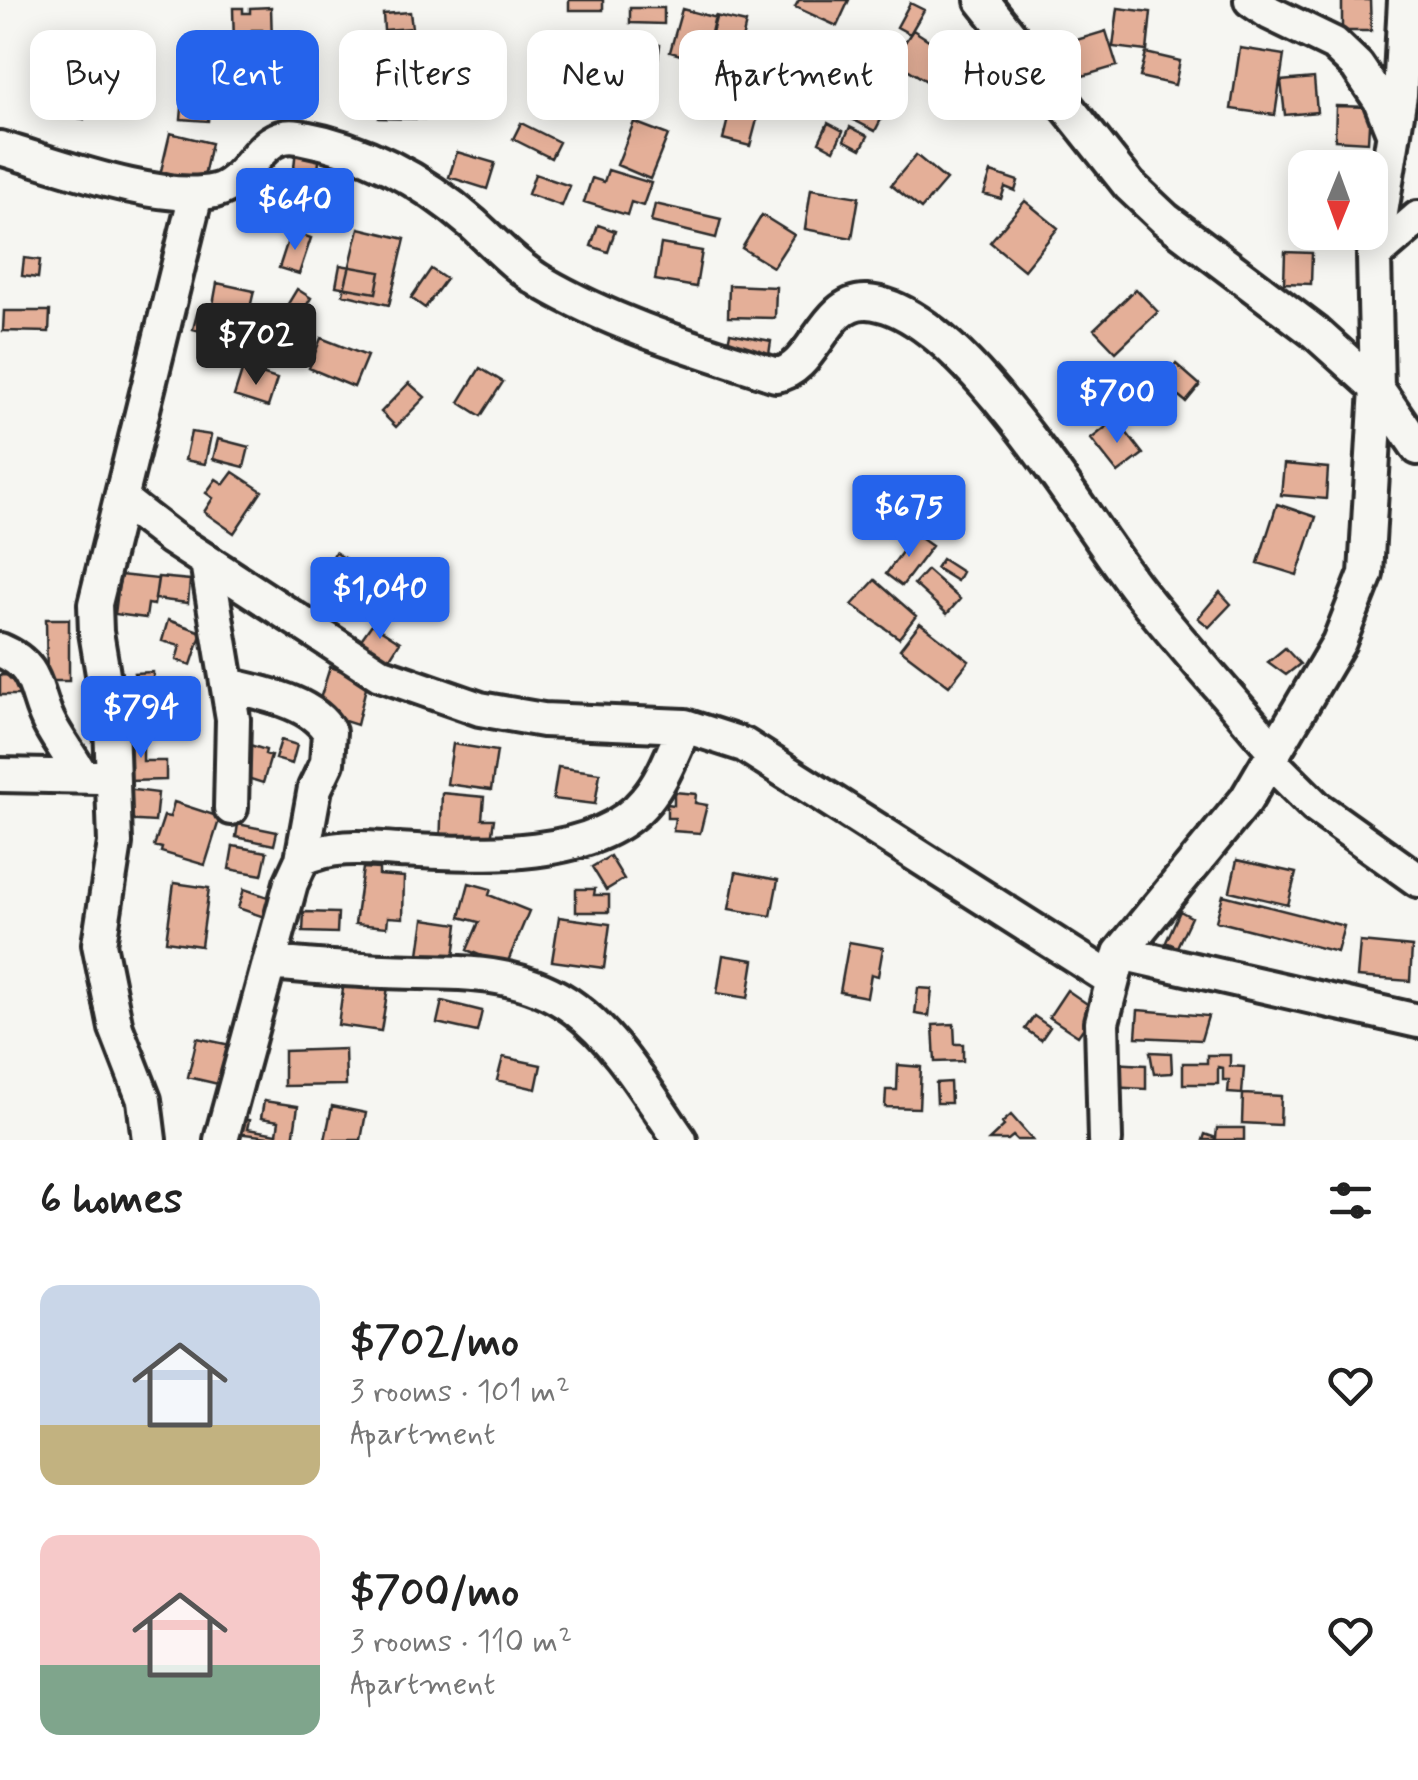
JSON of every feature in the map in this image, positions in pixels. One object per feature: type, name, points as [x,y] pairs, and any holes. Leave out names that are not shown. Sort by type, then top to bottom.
[{"type":"street","points":[[982,0],[1129,185],[1165,220],[1316,333],[1377,388],[1418,448]]},
{"type":"street","points":[[1251,0],[1334,44],[1357,66],[1372,88],[1392,130]]},
{"type":"street","points":[[1105,1140],[1102,1022],[1116,966],[1246,800],[1339,642],[1366,574],[1377,388],[1374,256],[1402,77],[1404,0]]},
{"type":"street","points":[[0,148],[156,190],[196,194],[219,190],[234,182],[276,137],[299,136],[404,173],[440,197],[520,268],[572,298],[687,346],[776,375],[790,370],[840,311],[852,304],[872,302],[902,313],[974,371],[1020,423],[1126,576],[1190,657],[1233,700],[1273,757],[1316,807],[1418,880]]},
{"type":"street","points":[[149,1140],[144,1100],[116,1028],[99,944],[115,843],[98,777],[111,722],[95,604],[196,194]]},
{"type":"street","points":[[1374,256],[1418,218]]},
{"type":"street","points":[[122,500],[207,562],[380,674],[480,709],[543,720],[685,726],[744,745],[1116,966],[1418,1021]]},
{"type":"street","points":[[207,562],[234,745],[231,808]]},
{"type":"street","points":[[0,650],[26,664],[50,725],[98,777]]},
{"type":"street","points":[[222,1140],[291,883],[302,859],[315,788],[327,762],[329,732],[316,716],[269,696],[228,685]]},
{"type":"street","points":[[302,859],[320,850],[352,847],[486,854],[537,851],[578,842],[624,820],[645,802],[685,726]]},
{"type":"street","points":[[0,774],[98,777]]},
{"type":"street","points":[[270,963],[385,972],[468,971],[512,980],[537,990],[575,1009],[621,1057],[680,1140]]},
{"type":"building","points":[[569,0],[603,0],[603,10],[569,10]]},
{"type":"building","points":[[799,0],[849,0],[837,26],[795,7]]},
{"type":"building","points":[[1342,0],[1370,0],[1371,31],[1342,31]]},
{"type":"building","points":[[910,3],[924,10],[910,34],[897,27]]},
{"type":"building","points":[[271,7],[272,30],[234,30],[233,8],[250,13],[250,8]]},
{"type":"building","points":[[630,8],[664,8],[664,24],[630,23]]},
{"type":"building","points":[[1118,8],[1151,12],[1147,51],[1113,47]]},
{"type":"building","points":[[682,9],[716,18],[713,30],[679,30],[679,55],[670,52]]},
{"type":"building","points":[[410,12],[412,28],[384,30],[383,14]]},
{"type":"building","points":[[715,16],[746,23],[744,30],[712,30]]},
{"type":"building","points":[[913,30],[928,40],[928,82],[908,69],[908,38]]},
{"type":"building","points":[[1106,31],[1117,66],[1083,76],[1081,39]]},
{"type":"building","points":[[1240,48],[1284,55],[1275,115],[1231,109]]},
{"type":"building","points":[[1146,53],[1180,61],[1175,85],[1140,77]]},
{"type":"building","points":[[1314,78],[1317,112],[1285,115],[1281,81]]},
{"type":"building","points":[[1336,106],[1370,107],[1368,142],[1335,140]]},
{"type":"building","points":[[728,120],[757,120],[750,146],[723,139]]},
{"type":"building","points":[[854,120],[881,120],[875,131]]},
{"type":"building","points":[[634,122],[668,135],[650,179],[617,165]]},
{"type":"building","points":[[521,123],[559,142],[551,158],[513,139]]},
{"type":"building","points":[[828,123],[843,131],[834,150],[819,142]]},
{"type":"building","points":[[850,127],[868,136],[861,149],[844,140]]},
{"type":"building","points":[[170,133],[211,143],[203,181],[161,171]]},
{"type":"building","points":[[296,149],[320,152],[316,189],[292,186]]},
{"type":"building","points":[[457,152],[495,163],[487,189],[449,177]]},
{"type":"building","points":[[916,155],[946,180],[921,209],[891,185]]},
{"type":"building","points":[[608,170],[651,183],[643,206],[631,202],[627,215],[584,202],[592,178],[604,182]]},
{"type":"building","points":[[991,172],[1018,181],[1015,191],[1005,187],[1001,199],[984,194]]},
{"type":"building","points":[[535,174],[570,186],[562,206],[528,194]]},
{"type":"building","points":[[811,189],[859,197],[852,238],[805,229]]},
{"type":"building","points":[[1025,201],[1058,228],[1024,270],[990,242]]},
{"type":"building","points":[[655,204],[721,219],[716,238],[651,222]]},
{"type":"building","points":[[762,215],[794,235],[773,267],[742,248]]},
{"type":"building","points":[[598,225],[615,231],[608,252],[591,246]]},
{"type":"building","points":[[359,228],[405,239],[389,305],[343,294]]},
{"type":"building","points":[[291,231],[311,238],[299,274],[279,268]]},
{"type":"building","points":[[661,244],[702,251],[696,287],[655,280]]},
{"type":"building","points":[[1285,252],[1312,253],[1311,284],[1284,283]]},
{"type":"building","points":[[24,258],[40,260],[38,278],[22,276]]},
{"type":"building","points":[[340,265],[380,272],[376,293],[336,286]]},
{"type":"building","points":[[431,269],[446,279],[425,308],[411,298]]},
{"type":"building","points":[[217,283],[254,291],[249,312],[213,305]]},
{"type":"building","points":[[729,285],[776,287],[775,318],[728,317]]},
{"type":"building","points":[[297,289],[311,298],[291,331],[277,322]]},
{"type":"building","points":[[1136,289],[1158,312],[1116,352],[1094,329]]},
{"type":"building","points":[[4,311],[50,311],[49,332],[3,331]]},
{"type":"building","points":[[197,314],[233,323],[229,338],[193,329]]},
{"type":"building","points":[[730,333],[771,341],[768,361],[726,353]]},
{"type":"building","points":[[321,338],[367,356],[354,387],[309,368]]},
{"type":"building","points":[[1176,364],[1200,385],[1186,402],[1161,381]]},
{"type":"building","points":[[243,368],[277,379],[268,407],[234,396]]},
{"type":"building","points":[[480,368],[503,382],[481,416],[459,402]]},
{"type":"building","points":[[409,383],[425,397],[396,427],[381,412]]},
{"type":"building","points":[[1116,419],[1143,454],[1118,473],[1091,439]]},
{"type":"building","points":[[191,432],[211,435],[205,464],[185,460]]},
{"type":"building","points":[[218,439],[249,447],[244,467],[213,459]]},
{"type":"building","points":[[1284,464],[1328,468],[1326,499],[1281,495]]},
{"type":"building","points":[[233,472],[262,491],[234,533],[204,512],[213,498],[206,493],[216,479],[224,484]]},
{"type":"building","points":[[1277,504],[1316,517],[1297,575],[1258,563]]},
{"type":"building","points":[[915,534],[932,546],[902,586],[886,574]]},
{"type":"building","points":[[335,552],[356,566],[346,589],[330,584],[333,577],[327,570]]},
{"type":"building","points":[[942,559],[962,572],[957,581],[936,568]]},
{"type":"building","points":[[927,570],[960,599],[947,614],[914,584]]},
{"type":"building","points":[[120,575],[158,579],[154,605],[148,604],[146,618],[115,614]]},
{"type":"building","points":[[158,577],[190,580],[188,603],[155,599]]},
{"type":"building","points":[[875,580],[916,616],[899,638],[852,605]]},
{"type":"building","points":[[1220,592],[1231,604],[1209,627],[1198,618]]},
{"type":"building","points":[[46,619],[69,619],[69,681],[47,681]]},
{"type":"building","points":[[168,620],[202,632],[191,665],[176,660],[180,646],[162,641]]},
{"type":"building","points":[[920,623],[969,661],[949,686],[900,649]]},
{"type":"building","points":[[372,624],[400,642],[388,661],[360,641]]},
{"type":"building","points":[[1285,648],[1300,664],[1286,675],[1268,662]]},
{"type":"building","points":[[330,667],[368,679],[357,725],[316,712]]},
{"type":"building","points":[[153,672],[155,724],[120,725],[119,689],[124,689],[124,678]]},
{"type":"building","points":[[0,675],[28,676],[28,695],[0,695]]},
{"type":"building","points":[[125,731],[143,731],[143,761],[166,761],[166,780],[127,781]]},
{"type":"building","points":[[281,740],[297,745],[292,764],[275,759]]},
{"type":"building","points":[[453,744],[497,751],[491,790],[447,784]]},
{"type":"building","points":[[250,745],[271,756],[263,783],[241,776]]},
{"type":"building","points":[[558,767],[600,773],[595,804],[553,799]]},
{"type":"building","points":[[126,789],[158,793],[155,822],[122,820]]},
{"type":"building","points":[[674,792],[696,794],[695,803],[707,805],[700,833],[673,831],[675,818],[667,818],[667,804],[674,805]]},
{"type":"building","points":[[442,793],[484,797],[482,819],[494,819],[491,840],[440,848]]},
{"type":"building","points":[[174,802],[220,817],[205,865],[161,852],[162,848],[154,846],[164,816],[170,817]]},
{"type":"building","points":[[238,824],[277,832],[274,845],[236,837]]},
{"type":"building","points":[[233,846],[267,852],[262,875],[229,869]]},
{"type":"building","points":[[610,856],[624,879],[606,890],[592,867]]},
{"type":"building","points":[[1237,860],[1296,873],[1288,905],[1230,891]]},
{"type":"building","points":[[363,868],[379,869],[379,875],[404,877],[403,918],[388,917],[387,927],[355,924]]},
{"type":"building","points":[[736,872],[778,880],[771,916],[729,909]]},
{"type":"building","points":[[174,883],[209,888],[201,946],[166,941]]},
{"type":"building","points":[[469,883],[491,889],[489,895],[529,911],[506,966],[467,950],[479,922],[460,917]]},
{"type":"building","points":[[244,889],[280,901],[273,920],[238,908]]},
{"type":"building","points":[[576,889],[595,889],[594,895],[609,895],[609,912],[576,912]]},
{"type":"building","points":[[1223,895],[1344,926],[1337,952],[1216,921]]},
{"type":"building","points":[[1180,911],[1191,917],[1177,947],[1166,942]]},
{"type":"building","points":[[304,912],[338,913],[337,933],[303,932]]},
{"type":"building","points":[[559,917],[610,924],[604,968],[552,961]]},
{"type":"building","points":[[424,919],[458,924],[453,966],[418,961]]},
{"type":"building","points":[[849,942],[883,948],[878,976],[871,974],[867,997],[840,992]]},
{"type":"building","points":[[1360,942],[1412,947],[1410,981],[1357,977]]},
{"type":"building","points":[[723,955],[754,960],[748,998],[717,993]]},
{"type":"building","points":[[344,981],[388,987],[381,1031],[338,1025]]},
{"type":"building","points":[[918,988],[932,989],[929,1016],[915,1014]]},
{"type":"building","points":[[1067,990],[1096,1010],[1078,1036],[1049,1017]]},
{"type":"building","points":[[442,1001],[482,1011],[477,1032],[437,1023]]},
{"type":"building","points":[[1138,1010],[1208,1016],[1201,1040],[1136,1037]]},
{"type":"building","points":[[1034,1016],[1050,1027],[1041,1040],[1025,1029]]},
{"type":"building","points":[[954,1024],[955,1044],[963,1044],[963,1061],[935,1062],[933,1025]]},
{"type":"building","points":[[197,1038],[240,1047],[231,1087],[188,1077]]},
{"type":"building","points":[[345,1049],[346,1085],[284,1086],[284,1051]]},
{"type":"building","points":[[1150,1052],[1171,1053],[1172,1073],[1154,1074]]},
{"type":"building","points":[[1207,1055],[1230,1055],[1230,1066],[1244,1067],[1242,1094],[1228,1093],[1229,1080],[1223,1080],[1223,1068],[1218,1067],[1218,1084],[1183,1084],[1183,1063],[1207,1063]]},
{"type":"building","points":[[503,1057],[541,1065],[536,1089],[497,1080]]},
{"type":"building","points":[[1111,1063],[1146,1065],[1146,1089],[1110,1087]]},
{"type":"building","points":[[898,1065],[921,1067],[919,1108],[885,1107],[886,1090],[897,1090]]},
{"type":"building","points":[[950,1082],[951,1103],[937,1103],[936,1083]]},
{"type":"building","points":[[1243,1094],[1281,1096],[1280,1125],[1242,1123]]},
{"type":"building","points":[[264,1101],[298,1106],[293,1140],[236,1133],[239,1119],[249,1120],[247,1129],[277,1134],[279,1121],[261,1118]]},
{"type":"building","points":[[332,1106],[366,1113],[361,1140],[325,1140]]},
{"type":"building","points":[[1011,1115],[1033,1140],[1017,1140],[1013,1136],[1008,1140],[989,1140],[1004,1126],[1002,1123]]},
{"type":"building","points":[[1217,1128],[1244,1128],[1244,1140],[1203,1140],[1205,1134],[1216,1138]]}]
